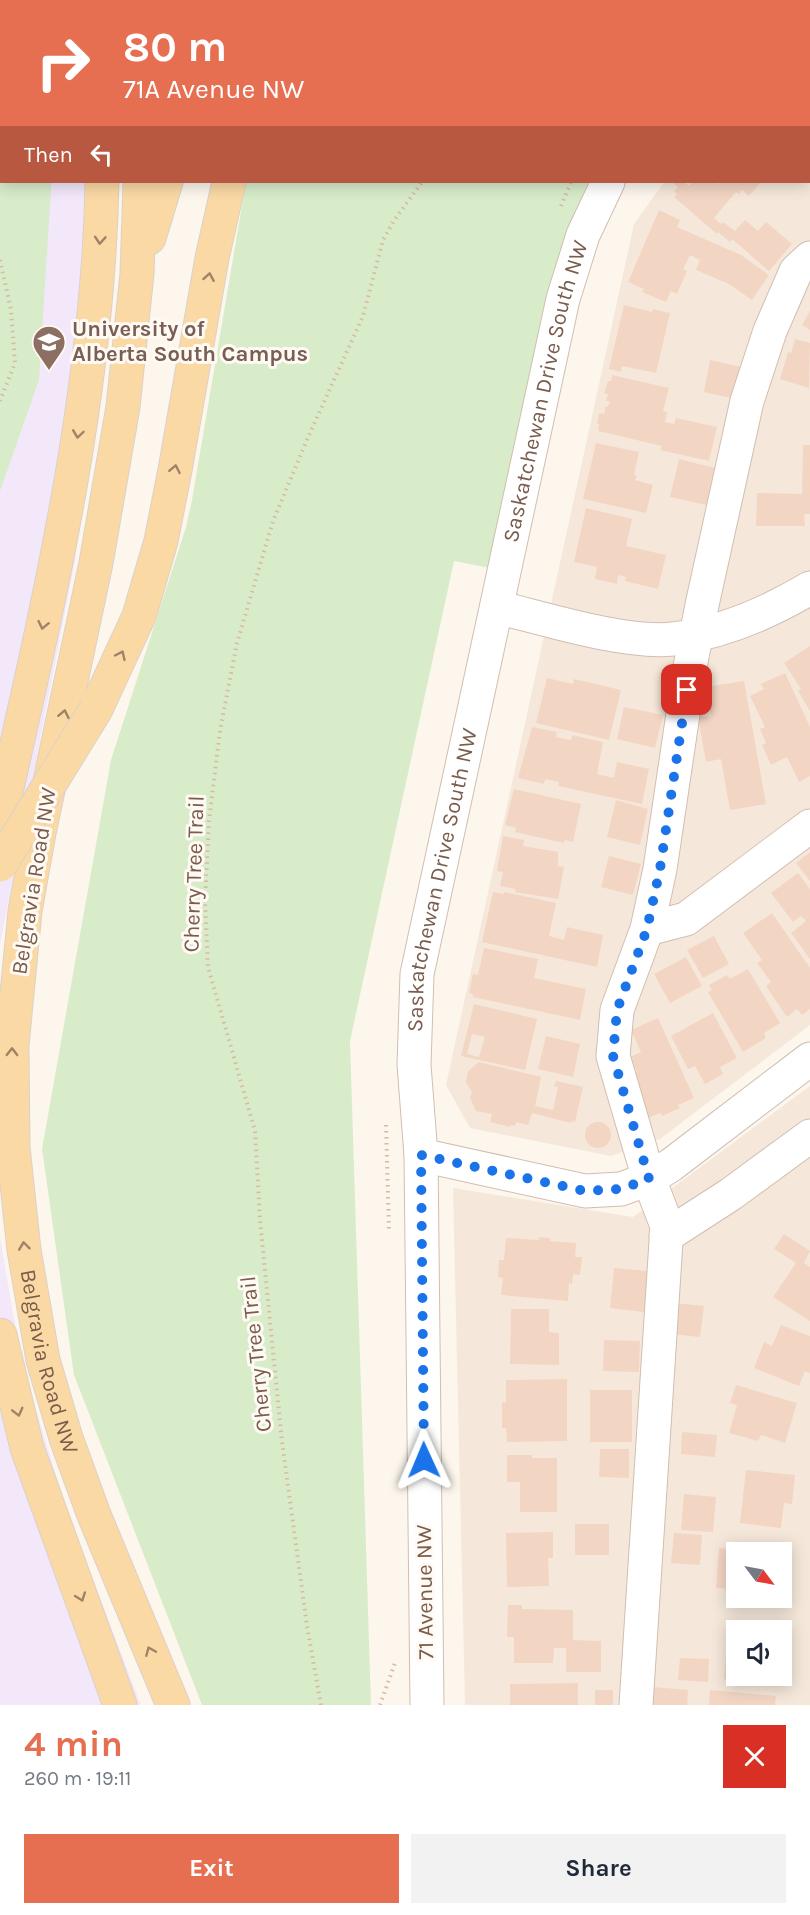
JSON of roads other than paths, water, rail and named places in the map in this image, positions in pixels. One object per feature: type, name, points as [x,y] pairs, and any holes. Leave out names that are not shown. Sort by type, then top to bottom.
[{"type":"main road","name":"Belgravia Road NW","points":[[0,819],[57,559],[76,453],[92,341],[101,232],[102,183]]},
{"type":"main road","name":"Belgravia Road NW","points":[[140,183],[137,274],[123,407],[98,552],[39,833],[25,911],[12,1044],[13,1147],[24,1250],[43,1360],[66,1438],[94,1515],[173,1705]]},
{"type":"main road","points":[[137,274],[166,183]]},
{"type":"main road","points":[[0,865],[96,709],[140,616],[161,541],[212,258],[229,183]]},
{"type":"main road","name":"Belgravia Road NW","points":[[0,1335],[27,1448],[120,1705]]},
{"type":"street","name":"Saskatchewan Drive South NW","points":[[421,1155],[414,1065],[417,974],[563,299],[583,236],[608,183]]},
{"type":"street","points":[[636,1705],[667,1227],[649,1179],[613,1056],[617,1010],[647,929],[660,869],[696,634],[747,401],[770,331],[796,272],[810,258]]},
{"type":"street","points":[[496,607],[636,638],[671,639],[757,616],[810,588]]},
{"type":"street","points":[[647,929],[686,919],[810,826]]},
{"type":"street","points":[[421,1155],[585,1191],[621,1189],[649,1179],[671,1165],[810,1059]]},
{"type":"street","points":[[666,1236],[731,1194],[810,1136]]},
{"type":"street","name":"71 Avenue NW","points":[[421,1155],[427,1705]]},
{"type":"place","name":"University of Alberta South Campus","points":[[49,371]]}]
